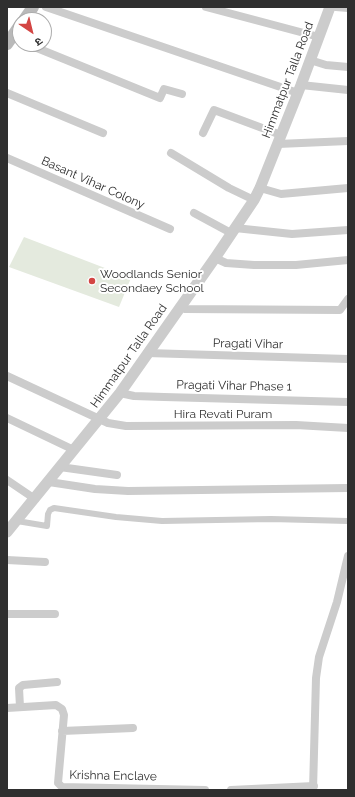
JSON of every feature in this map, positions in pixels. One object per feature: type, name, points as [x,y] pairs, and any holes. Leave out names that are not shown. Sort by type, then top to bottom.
[{"type":"street","points":[[46,7],[300,89],[348,90]]},
{"type":"street","points":[[206,7],[319,38]]},
{"type":"street","name":"Himmatpur Talla Road","points":[[7,532],[120,393],[254,200],[300,89],[330,7]]},
{"type":"street","points":[[336,7],[348,8]]},
{"type":"street","points":[[47,52],[160,98],[164,89],[182,94]]},
{"type":"street","points":[[310,60],[348,67]]},
{"type":"street","points":[[7,93],[103,133]]},
{"type":"street","points":[[203,133],[214,110],[280,139],[348,141]]},
{"type":"street","points":[[171,153],[230,188],[254,200]]},
{"type":"street","name":"Basant Vihar Colony","points":[[7,158],[170,229]]},
{"type":"street","points":[[260,188],[281,194],[348,188]]},
{"type":"street","points":[[194,213],[233,231],[292,234],[348,230]]},
{"type":"street","points":[[215,258],[226,263],[254,265],[296,265],[348,260]]},
{"type":"street","points":[[179,306],[185,309],[340,310],[348,299]]},
{"type":"street","name":"Pragati Vihar","points":[[147,353],[348,359]]},
{"type":"street","name":"Hira Revati Puram","points":[[7,376],[108,423],[126,426],[296,425],[348,428]]},
{"type":"street","name":"Pragati Vihar Phase 1","points":[[120,393],[134,396],[164,398],[295,399],[348,402]]},
{"type":"street","points":[[7,418],[74,450]]},
{"type":"street","points":[[60,467],[117,475]]},
{"type":"street","points":[[7,480],[35,499]]},
{"type":"street","points":[[49,482],[95,489],[128,491],[348,488]]},
{"type":"street","points":[[17,521],[47,526],[48,514],[50,510],[54,508],[116,517],[162,521],[271,519],[348,521]]},
{"type":"street","points":[[231,790],[313,788],[316,678],[319,657],[337,602],[348,556]]},
{"type":"street","points":[[7,560],[45,562]]},
{"type":"street","points":[[7,614],[55,614]]},
{"type":"street","points":[[20,707],[19,688],[23,685],[57,682]]},
{"type":"street","name":"Krishna Enclave","points":[[7,708],[56,705],[62,709],[64,714],[58,783],[62,787],[205,790]]},
{"type":"street","points":[[62,731],[133,728]]},
{"type":"shaded area","points":[[24,237],[131,278],[119,307],[9,267]]},
{"type":"place","name":"Woodlands Senior Secondaey School","points":[[92,281]]}]
